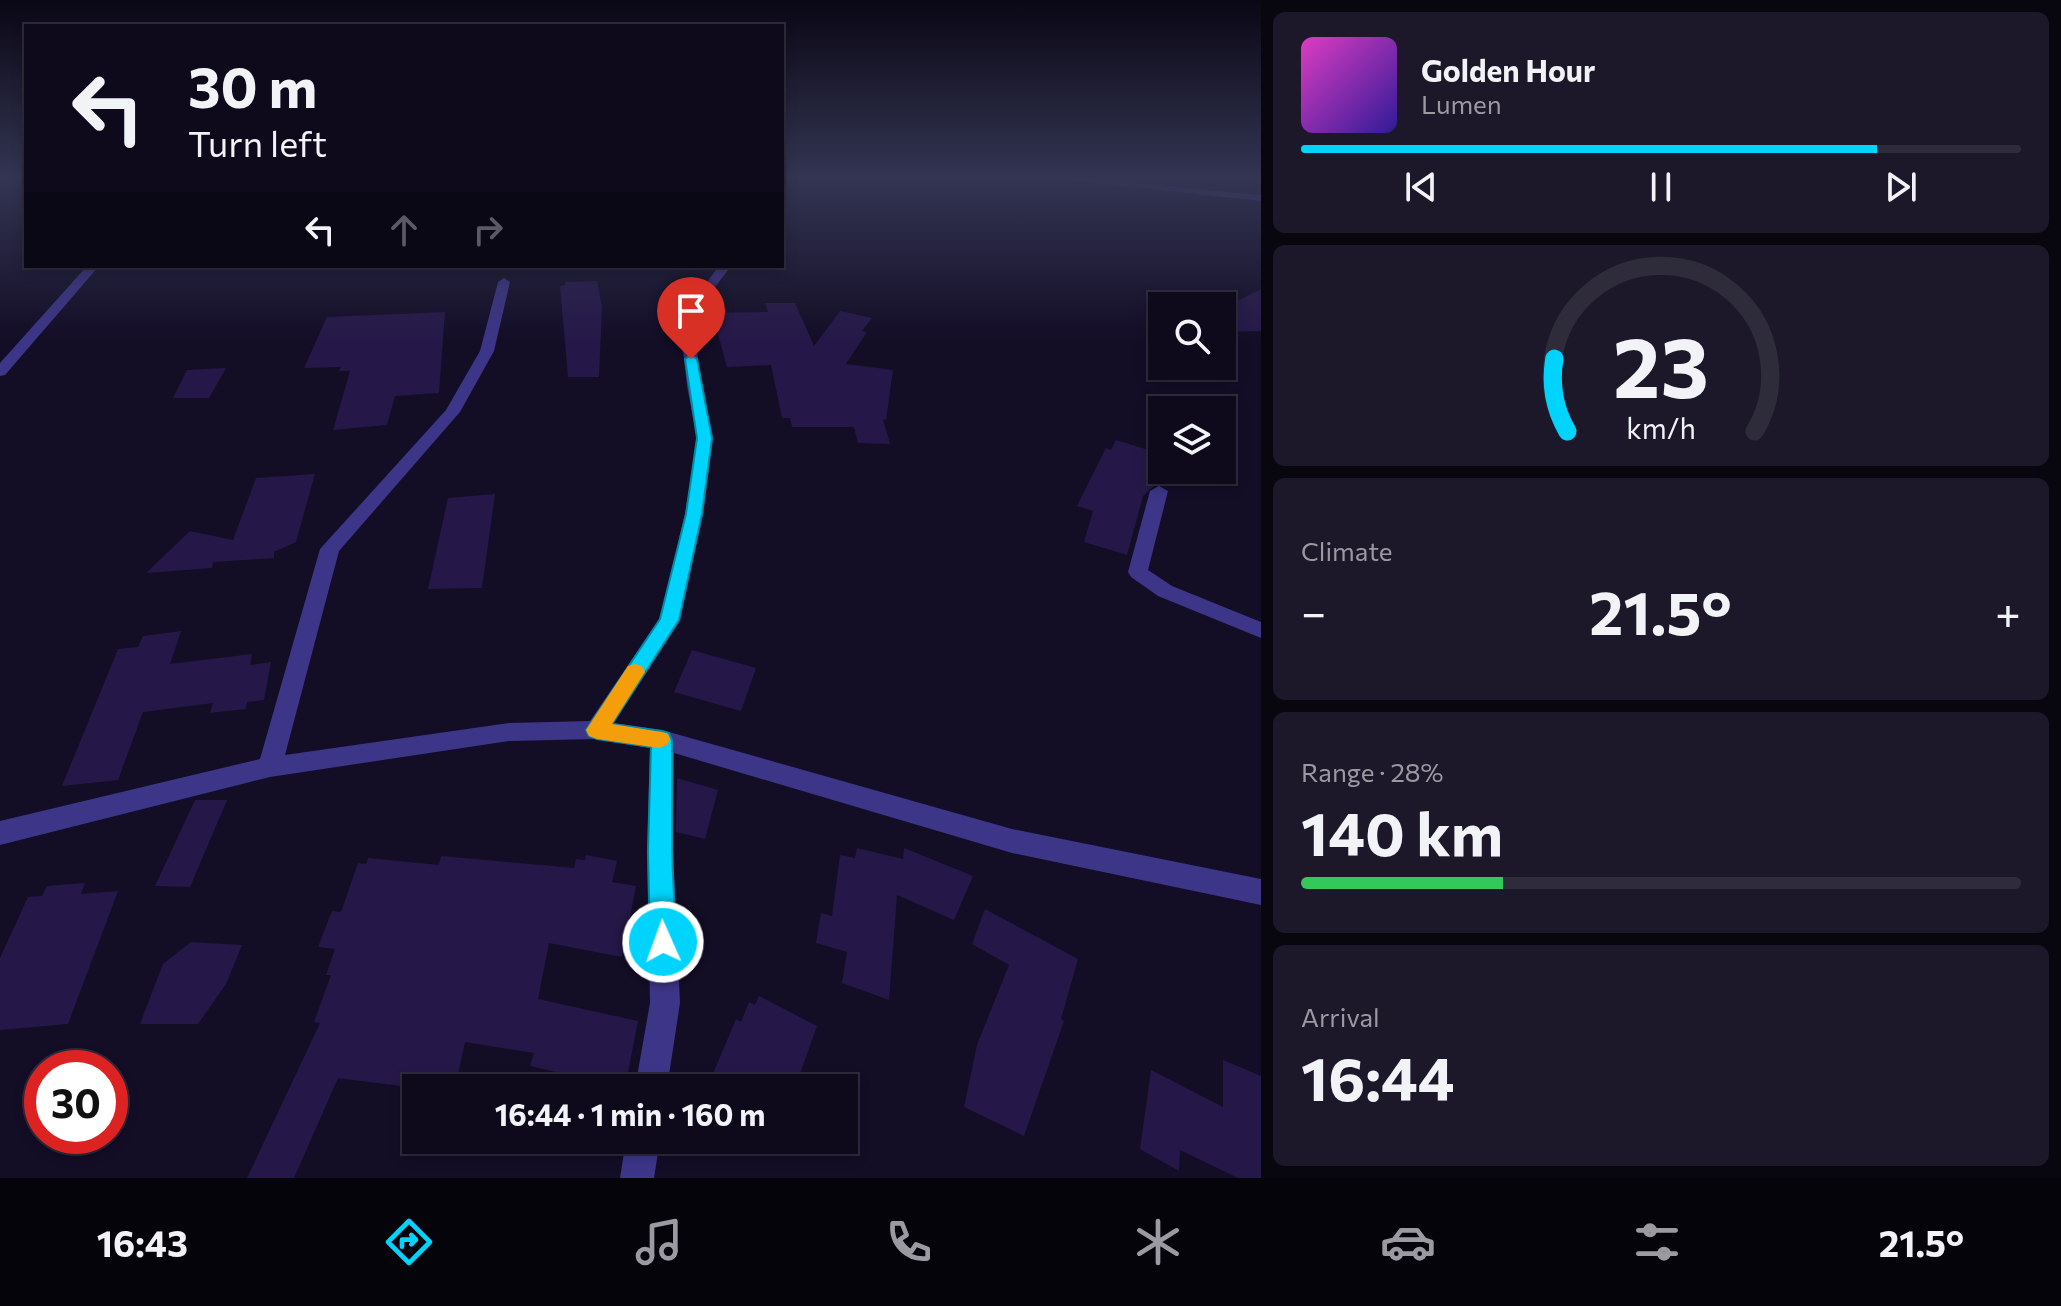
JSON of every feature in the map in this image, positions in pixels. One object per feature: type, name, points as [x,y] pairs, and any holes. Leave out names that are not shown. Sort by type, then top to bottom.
[{"type":"street","points":[[0,372],[91,268]]},
{"type":"street","points":[[597,730],[670,620],[694,514],[705,438],[694,386],[688,332],[694,307],[723,268]]},
{"type":"street","points":[[270,767],[330,549],[452,412],[487,351],[504,282]]},
{"type":"street","points":[[1159,491],[1138,572],[1165,591],[1261,630]]},
{"type":"street","points":[[0,833],[270,767],[509,732],[597,730],[662,740],[1012,841],[1261,892]]},
{"type":"street","points":[[653,1074],[665,1003],[660,852],[662,740]]},
{"type":"street","points":[[637,1178],[641,1154]]},
{"type":"building","points":[[597,281],[602,307],[599,377],[568,377],[560,286],[565,282]]},
{"type":"building","points":[[1261,289],[1261,331],[1236,332],[1236,302]]},
{"type":"building","points":[[765,303],[795,303],[814,346],[840,311],[872,318],[862,331],[867,332],[846,364],[893,370],[886,420],[883,419],[890,444],[858,443],[854,427],[792,427],[790,418],[782,418],[771,365],[727,367],[712,313],[768,312]]},
{"type":"building","points":[[445,312],[439,393],[395,396],[387,425],[333,430],[350,371],[339,371],[341,367],[304,368],[327,317]]},
{"type":"building","points":[[226,368],[209,398],[173,398],[187,370]]},
{"type":"building","points":[[1116,440],[1148,450],[1148,484],[1156,484],[1143,496],[1127,555],[1084,542],[1093,511],[1077,506],[1106,448],[1111,450]]},
{"type":"building","points":[[315,474],[296,542],[274,552],[274,558],[213,562],[212,568],[146,573],[190,531],[233,540],[256,478]]},
{"type":"building","points":[[495,494],[482,588],[428,589],[448,498]]},
{"type":"building","points":[[181,631],[170,664],[252,654],[250,665],[271,662],[264,700],[247,702],[246,709],[210,713],[213,703],[143,712],[118,780],[62,786],[118,649],[138,647],[143,636]]},
{"type":"building","points":[[692,650],[756,668],[741,711],[674,692]]},
{"type":"building","points":[[677,778],[718,790],[705,839],[676,832]]},
{"type":"building","points":[[195,800],[227,800],[190,887],[155,886]]},
{"type":"building","points":[[857,848],[903,859],[904,848],[973,876],[954,920],[897,895],[889,1000],[842,983],[847,952],[816,943],[821,913],[832,916],[840,855],[855,858]]},
{"type":"building","points":[[586,855],[617,861],[612,882],[636,886],[622,957],[549,943],[538,999],[638,1021],[628,1074],[565,1074],[530,1066],[534,1053],[465,1042],[458,1074],[402,1074],[402,1086],[338,1078],[294,1178],[247,1178],[320,1023],[314,1022],[331,975],[326,975],[335,949],[318,947],[332,911],[341,912],[358,863],[366,864],[368,858],[439,865],[441,856],[574,868],[576,859],[585,860]]},
{"type":"building","points":[[85,883],[81,894],[118,891],[68,1024],[0,1030],[0,958],[28,897],[42,896],[47,886]]},
{"type":"building","points":[[985,909],[1078,959],[1061,1019],[1064,1021],[1024,1136],[964,1107],[977,1045],[1009,965],[972,944]]},
{"type":"building","points":[[191,942],[242,945],[226,984],[198,1024],[140,1024],[163,964]]},
{"type":"building","points":[[759,996],[817,1026],[800,1074],[713,1074],[736,1019],[741,1022],[749,1002],[755,1005]]},
{"type":"building","points":[[1223,1060],[1261,1076],[1261,1178],[1238,1178],[1180,1150],[1179,1171],[1140,1149],[1151,1070],[1223,1107]]},
{"type":"slow traffic","points":[[635,672],[597,730],[659,739]]},
{"type":"route","points":[[663,942],[660,852],[662,740],[597,730],[670,620],[694,514],[705,438],[691,359]]}]
